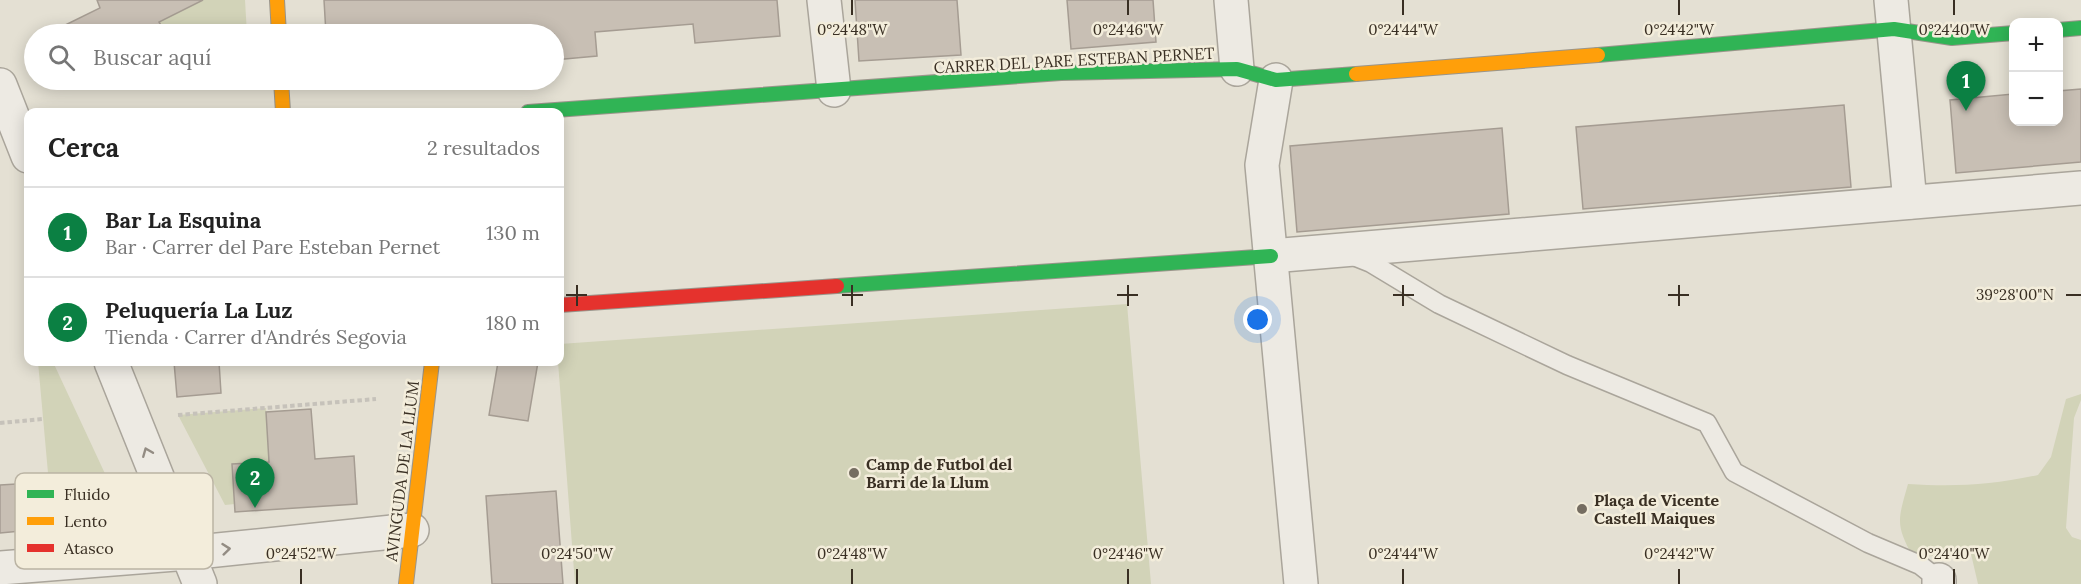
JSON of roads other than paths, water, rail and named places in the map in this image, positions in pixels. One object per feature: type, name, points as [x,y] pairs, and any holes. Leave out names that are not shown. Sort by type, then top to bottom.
[{"type":"street","points":[[277,0],[278,24]]},
{"type":"street","points":[[824,0],[834,90]]},
{"type":"street","points":[[1231,0],[1237,69]]},
{"type":"street","points":[[1892,14],[1910,202]]},
{"type":"street","name":"CARRER DEL PARE ESTEBAN PERNET","points":[[564,109],[1061,74],[1237,69],[1276,80],[1527,61],[1892,14],[1952,38],[2009,33]]},
{"type":"street","points":[[2063,30],[2081,28]]},
{"type":"street","points":[[1276,80],[1262,165],[1301,584]]},
{"type":"street","points":[[0,85],[21,150]]},
{"type":"street","points":[[282,90],[283,108]]},
{"type":"street","points":[[564,305],[1271,256],[2081,188]]},
{"type":"street","points":[[113,366],[156,473]]},
{"type":"street","name":"AVINGUDA DE LA LLUM","points":[[405,584],[432,366]]},
{"type":"street","points":[[213,551],[412,530]]},
{"type":"street","points":[[0,568],[15,567]]},
{"type":"street","points":[[194,569],[200,584]]},
{"type":"lane","points":[[1271,256],[1347,254],[1371,263],[1439,304],[1567,365],[1707,423],[1734,472],[1858,537],[1920,565],[1939,582]]},
{"type":"place","name":"Bar La Esquina","points":[[1966,111]]},
{"type":"place","name":"Camp de Futbol del Barri de la Llum","points":[[854,473]]},
{"type":"place","name":"Peluquería La Luz","points":[[255,508]]},
{"type":"place","name":"Plaça de Vicente Castell Maiques","points":[[1582,509]]}]
